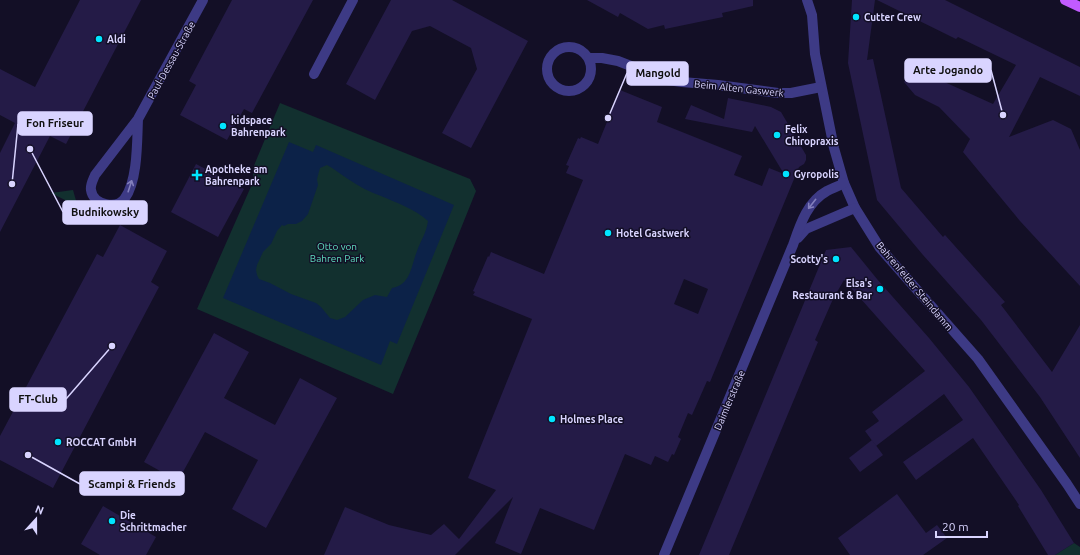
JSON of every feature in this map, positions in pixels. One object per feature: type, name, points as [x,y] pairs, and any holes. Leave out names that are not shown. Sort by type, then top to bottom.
[{"type":"main road","points":[[1065,0],[1080,7]]},
{"type":"street","name":"Paul-Dessau-Straße","points":[[138,119],[137,157],[125,198],[121,202],[115,204],[101,203],[92,195],[91,189],[92,183],[99,169],[138,119],[203,0]]},
{"type":"street","points":[[314,74],[353,0]]},
{"type":"street","name":"Bahrenfelder Steindamm","points":[[807,0],[812,15],[815,54],[834,148],[844,183],[855,208],[880,248],[981,364],[1080,504]]},
{"type":"street","name":"Bahrenfelder Steindamm","points":[[812,15],[815,0]]},
{"type":"street","points":[[570,46],[581,49],[589,58],[592,69],[589,81],[580,89],[569,92],[557,88],[549,80],[546,68],[550,57],[558,49],[570,46]]},
{"type":"street","name":"Beim Alten Gaswerk","points":[[589,58],[618,60],[667,80],[682,82],[778,93],[791,93],[821,87]]},
{"type":"street","name":"Daimlerstraße","points":[[664,555],[801,223],[816,199],[826,191],[844,183]]},
{"type":"street","name":"Daimlerstraße","points":[[793,245],[806,229],[855,208]]},
{"type":"green space","name":"Otto von Bahren Park","points":[[280,103],[470,179],[476,191],[393,394],[197,309],[253,182],[253,168]]},
{"type":"green space","points":[[73,190],[77,204],[75,205],[51,193]]},
{"type":"green space","points":[[1074,543],[1080,547],[1080,555],[1055,555]]},
{"type":"water","points":[[289,142],[313,152],[316,145],[454,205],[397,344],[390,341],[381,365],[223,298]],"holes":[[[327,165],[352,182],[412,210],[428,221],[407,279],[403,283],[392,288],[387,297],[375,295],[363,300],[345,317],[337,320],[330,318],[316,303],[291,294],[259,279],[256,270],[263,252],[271,244],[277,231],[282,225],[296,224],[302,221],[308,214],[318,185],[317,179],[320,168]]]},
{"type":"building","points":[[80,0],[141,0],[66,144],[50,136],[0,232],[0,153],[15,123],[0,115],[0,69],[35,87]]},
{"type":"building","points":[[232,0],[313,0],[252,113],[244,109],[227,140],[180,115],[196,85],[189,81]]},
{"type":"building","points":[[391,0],[452,0],[528,41],[471,148],[442,133],[477,69],[471,48],[430,26],[412,31],[375,100],[346,84]]},
{"type":"building","points":[[587,0],[753,0],[753,6],[722,13],[723,17],[665,29],[664,25],[648,29],[620,13],[618,17]]},
{"type":"building","points":[[852,0],[875,0],[867,60],[873,59],[901,188],[943,237],[945,235],[1005,302],[1001,305],[1052,372],[1080,325],[1080,458],[1040,397],[981,320],[923,255],[877,200],[848,63]]},
{"type":"building","points":[[877,0],[945,0],[1080,67],[1080,96],[1040,77],[1009,137],[1053,120],[1071,129],[1080,150],[1080,286],[1020,221],[963,152],[970,139],[939,107],[915,95],[904,82],[919,63],[929,75],[993,104],[1016,65],[958,37],[956,39]]},
{"type":"building","points":[[620,90],[662,107],[657,122],[742,156],[734,175],[762,186],[769,168],[784,174],[755,126],[752,132],[685,119],[691,105],[724,119],[728,98],[771,107],[781,112],[806,155],[806,160],[804,164],[799,167],[710,382],[707,381],[692,415],[688,413],[678,437],[681,439],[674,455],[672,454],[668,462],[655,456],[651,465],[625,454],[594,530],[540,508],[521,554],[495,543],[513,497],[455,555],[324,555],[345,507],[389,525],[431,535],[444,524],[459,539],[496,490],[468,478],[532,319],[473,295],[475,292],[473,291],[491,252],[544,274],[583,180],[566,173],[569,166],[566,165],[578,138],[580,139],[581,137],[598,144]],"holes":[[[684,279],[708,289],[698,314],[674,304]]]},
{"type":"building","points":[[196,164],[244,189],[218,237],[171,212]]},
{"type":"building","points":[[120,225],[167,251],[151,282],[159,287],[53,488],[0,460],[0,436],[97,254],[103,257]]},
{"type":"building","points":[[851,247],[969,387],[1041,490],[1074,543],[1055,555],[1048,555],[1018,506],[1019,505],[973,438],[916,480],[903,462],[963,420],[944,394],[876,446],[865,431],[879,421],[872,412],[925,371],[844,280],[833,299],[815,340],[818,342],[729,555],[699,555],[826,250]]},
{"type":"building","points":[[214,333],[249,352],[224,398],[275,425],[300,378],[337,398],[266,528],[232,509],[258,460],[205,432],[178,481],[144,462]]},
{"type":"building","points":[[872,440],[883,455],[860,472],[849,458]]},
{"type":"building","points":[[897,494],[926,533],[937,525],[947,538],[923,555],[850,555],[838,538]]},
{"type":"building","name":"Die Schrittmacher","points":[[103,506],[156,537],[146,555],[100,555],[81,544]]},
{"type":"place","name":"Cutter Crew","points":[[856,17]]},
{"type":"place","name":"Aldi","points":[[99,39]]},
{"type":"place","name":"Arte Jogando","points":[[1003,115]]},
{"type":"place","name":"Mangold","points":[[608,118]]},
{"type":"place","name":"kidspace Bahrenpark","points":[[223,126]]},
{"type":"place","name":"Felix Chiropraxis","points":[[777,135]]},
{"type":"place","name":"Budnikowsky","points":[[30,149]]},
{"type":"place","name":"Gyropolis","points":[[786,174]]},
{"type":"place","name":"Apotheke am Bahrenpark","points":[[197,175]]},
{"type":"place","name":"Fon Friseur","points":[[12,184]]},
{"type":"place","name":"Hotel Gastwerk","points":[[608,233]]},
{"type":"place","name":"Scotty's","points":[[836,259]]},
{"type":"place","name":"Elsa's Restaurant & Bar","points":[[880,289]]},
{"type":"place","name":"FT-Club","points":[[112,346]]},
{"type":"place","name":"Holmes Place","points":[[552,419]]},
{"type":"place","name":"ROCCAT GmbH","points":[[58,442]]},
{"type":"place","name":"Scampi & Friends","points":[[28,455]]},
{"type":"place","name":"Die Schrittmacher","points":[[112,521]]}]
